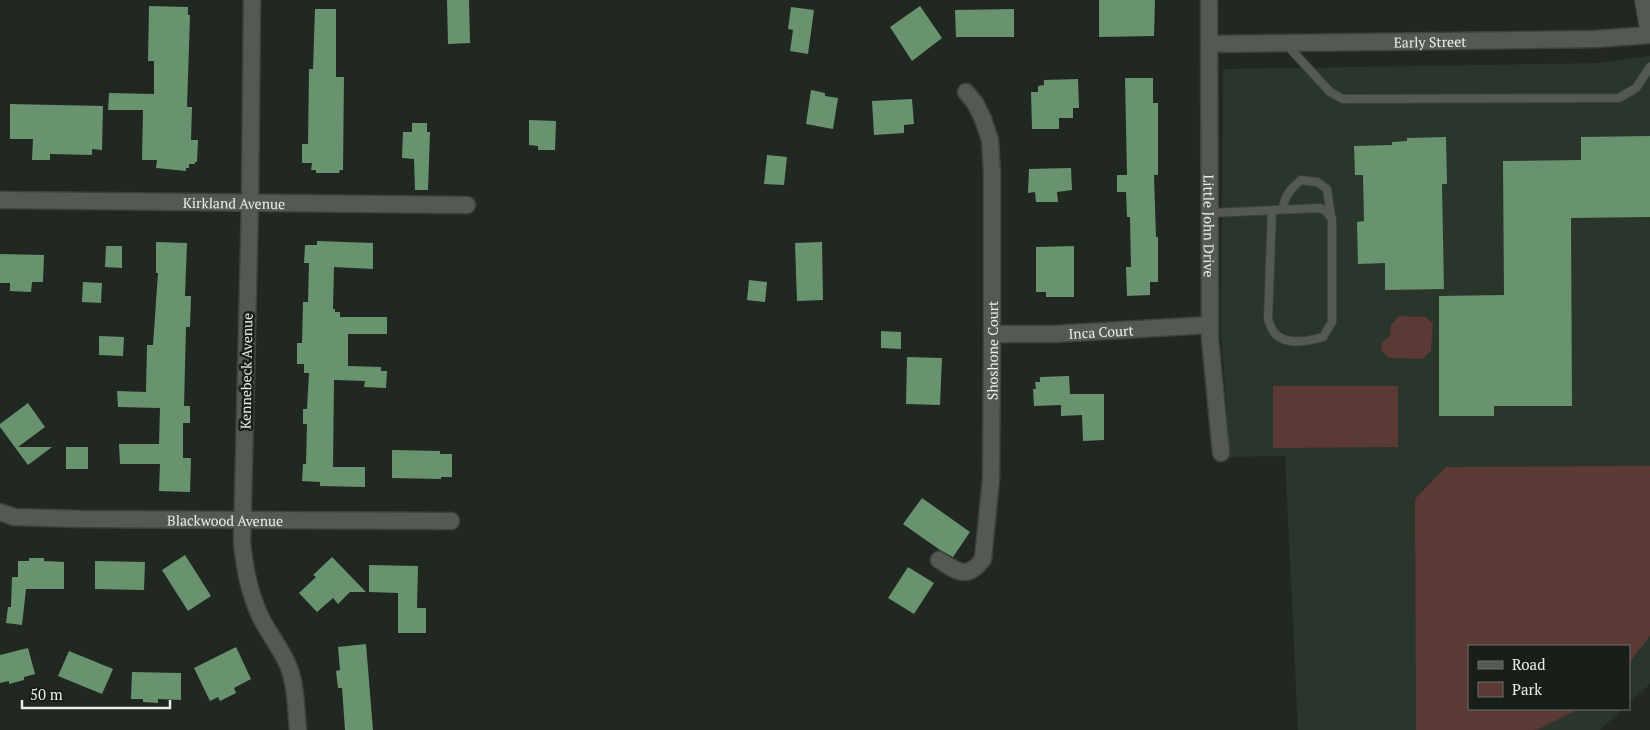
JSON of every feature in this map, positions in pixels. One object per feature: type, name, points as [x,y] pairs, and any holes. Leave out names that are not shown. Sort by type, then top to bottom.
[{"type":"street","name":"Kennebeck Avenue","points":[[252,0],[250,203],[243,520],[244,566],[250,593],[262,620],[277,642],[288,667],[295,693],[298,730]]},
{"type":"street","name":"Little John Drive","points":[[1209,0],[1209,324],[1221,453]]},
{"type":"street","points":[[1645,0],[1650,28]]},
{"type":"street","name":"Early Street","points":[[1209,44],[1594,39],[1650,35]]},
{"type":"street","name":"Shoshone Court","points":[[939,560],[958,572],[968,572],[977,568],[983,559],[990,479],[992,173],[990,140],[975,103],[966,92]]},
{"type":"street","name":"Kirkland Avenue","points":[[0,200],[467,205]]},
{"type":"street","name":"Inca Court","points":[[992,334],[1052,334],[1209,324]]},
{"type":"street","name":"Blackwood Avenue","points":[[0,512],[14,516],[82,519],[451,521]]},
{"type":"lane","points":[[1285,43],[1330,92],[1343,99],[1619,98],[1636,88],[1650,67]]},
{"type":"lane","points":[[1272,210],[1268,320],[1273,333],[1287,340],[1306,342],[1323,337],[1332,322],[1332,219],[1327,189],[1317,182],[1301,180],[1284,200],[1283,210]]},
{"type":"lane","points":[[1210,213],[1320,208],[1326,210],[1332,219]]},
{"type":"shaded area","points":[[1650,56],[1650,684],[1630,702],[1630,645],[1468,645],[1468,710],[1622,710],[1600,730],[1298,730],[1285,456],[1230,457],[1221,330],[1223,69],[1596,63]]},
{"type":"green space","points":[[1399,316],[1425,317],[1433,323],[1431,351],[1422,359],[1389,358],[1381,351],[1382,342],[1390,336],[1391,325]]},
{"type":"green space","points":[[1273,386],[1398,386],[1398,447],[1273,448]]},
{"type":"green space","points":[[1650,466],[1650,636],[1630,662],[1630,645],[1468,645],[1468,710],[1577,710],[1541,728],[1534,730],[1416,730],[1415,499],[1446,467]]},
{"type":"building","points":[[447,0],[469,0],[470,43],[448,44]]},
{"type":"building","points":[[1099,0],[1155,0],[1154,36],[1099,37]]},
{"type":"building","points":[[149,6],[188,7],[188,15],[190,15],[187,107],[192,107],[191,140],[198,140],[197,162],[189,164],[189,168],[186,168],[186,171],[156,168],[157,160],[142,160],[143,110],[108,110],[109,93],[154,94],[154,61],[148,61]]},
{"type":"building","points":[[920,6],[942,38],[912,61],[890,27]]},
{"type":"building","points":[[791,7],[814,10],[808,54],[790,51],[793,30],[788,29]]},
{"type":"building","points":[[315,9],[336,9],[336,77],[344,77],[343,170],[340,170],[339,173],[316,173],[316,170],[311,170],[312,163],[302,163],[302,144],[308,144],[309,69],[313,69]]},
{"type":"building","points":[[1014,9],[1014,37],[956,37],[955,10]]},
{"type":"building","points":[[1125,78],[1153,78],[1153,103],[1158,103],[1158,175],[1154,175],[1156,237],[1158,237],[1158,282],[1150,282],[1150,295],[1127,296],[1126,267],[1131,267],[1130,217],[1127,217],[1126,192],[1117,192],[1117,175],[1127,175]]},
{"type":"building","points":[[1078,79],[1079,108],[1073,108],[1073,118],[1059,118],[1059,129],[1032,129],[1031,92],[1038,92],[1038,86],[1044,85],[1044,80]]},
{"type":"building","points":[[811,90],[825,93],[825,96],[838,98],[833,129],[806,124]]},
{"type":"building","points":[[912,99],[914,124],[904,125],[904,133],[874,135],[872,101]]},
{"type":"building","points":[[10,104],[103,106],[102,150],[92,149],[92,155],[50,154],[50,160],[32,160],[33,139],[10,139]]},
{"type":"building","points":[[529,120],[556,121],[555,150],[538,150],[538,146],[529,145]]},
{"type":"building","points":[[412,123],[427,123],[427,132],[430,132],[428,190],[415,190],[414,159],[402,158],[403,132],[412,132]]},
{"type":"building","points":[[1650,136],[1650,217],[1571,218],[1572,406],[1494,406],[1494,416],[1439,416],[1439,296],[1504,295],[1503,161],[1581,160],[1581,137]]},
{"type":"building","points":[[1446,137],[1447,184],[1442,184],[1444,289],[1385,290],[1385,263],[1358,264],[1357,222],[1364,221],[1363,175],[1355,175],[1354,146],[1392,145],[1392,142],[1407,141],[1407,138]]},
{"type":"building","points":[[767,155],[787,157],[784,185],[764,184]]},
{"type":"building","points":[[1071,168],[1072,190],[1057,192],[1058,202],[1036,202],[1035,192],[1028,193],[1029,169]]},
{"type":"building","points":[[317,241],[373,243],[373,269],[334,267],[333,309],[335,309],[335,312],[340,312],[340,317],[387,317],[387,334],[348,334],[348,366],[381,367],[381,371],[387,371],[386,388],[364,387],[365,381],[334,380],[333,467],[365,467],[365,487],[320,486],[320,482],[302,481],[303,464],[306,464],[307,424],[303,424],[303,409],[307,409],[309,373],[304,373],[304,364],[297,364],[297,343],[302,343],[303,302],[308,302],[309,263],[304,263],[305,245],[317,245]]},
{"type":"building","points":[[156,242],[187,243],[185,296],[191,296],[190,327],[186,327],[184,406],[190,406],[190,423],[183,423],[183,458],[191,458],[190,492],[159,491],[160,464],[120,464],[119,444],[159,444],[160,408],[118,407],[117,391],[146,392],[147,345],[153,345],[158,273],[156,273]]},
{"type":"building","points":[[822,242],[823,300],[797,301],[795,243]]},
{"type":"building","points":[[106,246],[122,246],[122,268],[105,267]]},
{"type":"building","points":[[1074,246],[1074,297],[1046,297],[1046,292],[1036,292],[1036,247]]},
{"type":"building","points":[[0,254],[44,255],[43,282],[32,282],[31,292],[10,291],[10,283],[0,283]]},
{"type":"building","points":[[749,280],[767,282],[765,302],[747,300]]},
{"type":"building","points":[[83,282],[102,283],[101,303],[82,302]]},
{"type":"building","points":[[881,331],[901,332],[901,349],[881,348]]},
{"type":"building","points":[[99,336],[124,337],[123,356],[99,355]]},
{"type":"building","points":[[907,357],[942,358],[940,405],[906,404]]},
{"type":"building","points":[[1069,376],[1070,394],[1104,394],[1104,440],[1083,441],[1082,415],[1061,416],[1061,405],[1034,406],[1033,389],[1036,389],[1035,382],[1040,382],[1040,377]]},
{"type":"building","points":[[28,403],[45,427],[18,447],[52,447],[28,465],[0,427],[0,424]]},
{"type":"building","points":[[66,447],[88,447],[88,469],[66,469]]},
{"type":"building","points":[[392,450],[440,451],[440,454],[452,454],[452,477],[441,477],[441,479],[392,478]]},
{"type":"building","points":[[922,498],[970,532],[953,557],[903,524]]},
{"type":"building","points":[[185,555],[211,596],[188,611],[162,570]]},
{"type":"building","points":[[332,557],[366,592],[350,592],[338,604],[333,598],[317,612],[299,593],[316,577],[313,575]]},
{"type":"building","points":[[29,558],[44,558],[44,561],[64,562],[64,589],[26,589],[22,625],[6,623],[8,607],[11,607],[12,577],[18,577],[18,561],[29,561]]},
{"type":"building","points":[[95,561],[145,562],[144,590],[95,589]]},
{"type":"building","points":[[369,565],[418,566],[417,608],[426,608],[426,633],[398,633],[398,593],[369,592]]},
{"type":"building","points":[[908,567],[934,583],[914,614],[888,598]]},
{"type":"building","points":[[366,644],[373,730],[345,730],[342,688],[338,688],[336,671],[340,670],[338,647]]},
{"type":"building","points":[[236,647],[251,679],[234,688],[236,693],[220,701],[218,697],[210,701],[194,668]]},
{"type":"building","points":[[28,648],[35,674],[24,677],[24,680],[9,684],[9,681],[0,683],[0,655]]},
{"type":"building","points":[[69,651],[113,669],[102,694],[58,676]]},
{"type":"building","points":[[132,672],[181,673],[181,700],[158,699],[158,703],[143,702],[143,699],[131,699]]}]
